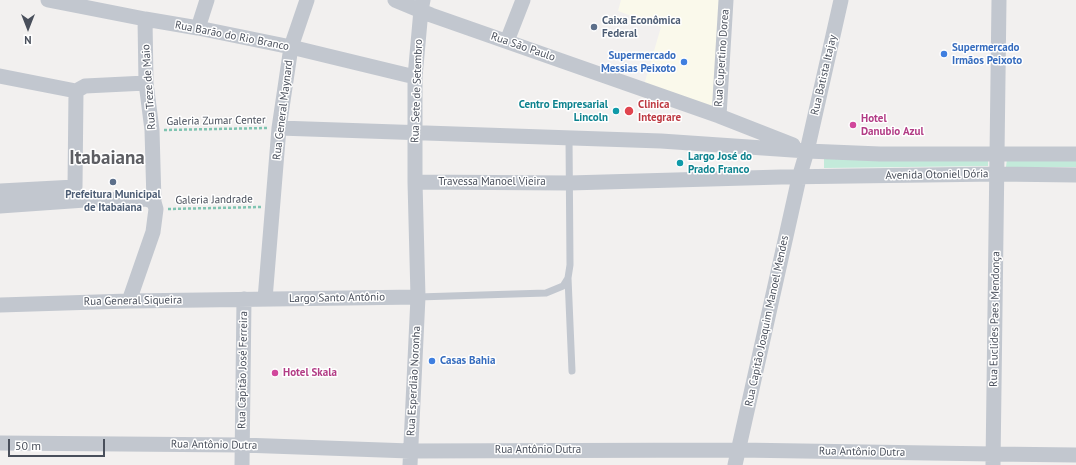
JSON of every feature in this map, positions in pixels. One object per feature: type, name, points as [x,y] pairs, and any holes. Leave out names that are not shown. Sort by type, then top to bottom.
[{"type":"street","name":"Rua Barão do Rio Branco","points":[[48,0],[145,20],[198,28],[291,47],[415,77]]},
{"type":"street","points":[[198,28],[207,0]]},
{"type":"street","name":"Rua General Maynard","points":[[273,207],[279,128],[291,47],[307,0]]},
{"type":"street","name":"Rua São Paulo","points":[[395,0],[422,5],[507,41],[718,116],[807,151]]},
{"type":"street","points":[[507,41],[523,0]]},
{"type":"street","name":"Rua Cupertino Dorea","points":[[718,116],[726,0]]},
{"type":"street","name":"Rua Batista Itajay","points":[[799,178],[807,151],[842,0]]},
{"type":"street","name":"Rua Euclides Paes Mendonça","points":[[993,460],[1000,0]]},
{"type":"street","name":"Rua Sete de Setembro","points":[[415,182],[415,77],[422,5]]},
{"type":"street","name":"Rua Treze de Maio","points":[[129,301],[153,232],[155,222],[152,204],[152,130],[146,83],[145,20]]},
{"type":"street","points":[[0,68],[81,89]]},
{"type":"street","points":[[0,76],[81,89],[146,83]]},
{"type":"street","points":[[79,196],[81,89]]},
{"type":"street","name":"Avenida Otoniel Dória","points":[[279,128],[661,141],[807,151],[880,154],[1076,154]]},
{"type":"street","name":"Avenida Otoniel Dória","points":[[569,183],[997,174],[1076,174]]},
{"type":"street","name":"Rua Capitão Joaquim Manoel Mendes","points":[[736,465],[799,178]]},
{"type":"street","points":[[415,182],[418,297]]},
{"type":"street","name":"Travessa Manoel Vieira","points":[[415,182],[569,183]]},
{"type":"street","points":[[0,191],[79,196],[152,204]]},
{"type":"street","points":[[0,206],[79,196]]},
{"type":"street","points":[[266,299],[273,207]]},
{"type":"street","name":"Largo Santo Antônio","points":[[266,299],[418,297]]},
{"type":"street","name":"Rua Esperdião Noronha","points":[[410,458],[418,297]]},
{"type":"street","name":"Rua Capitão José Ferreira","points":[[242,465],[244,299]]},
{"type":"street","name":"Rua General Siqueira","points":[[0,305],[266,299]]},
{"type":"street","name":"Rua Antônio Dutra","points":[[0,443],[242,445],[410,458],[739,450],[993,460],[1076,455]]},
{"type":"lane","points":[[569,138],[570,265],[568,278],[572,371]]},
{"type":"lane","points":[[418,297],[546,293],[563,286],[568,278]]},
{"type":"path","name":"Galeria Zumar Center","points":[[152,130],[279,128]]},
{"type":"path","name":"Galeria Jandrade","points":[[152,204],[273,207]]},
{"type":"shaded area","name":"Supermercado Messias Peixoto","points":[[621,0],[722,0],[714,109],[644,85],[661,27],[618,11]]},
{"type":"green space","points":[[824,159],[988,160],[988,166],[824,168]]},
{"type":"green space","points":[[1007,159],[1076,161],[1076,167],[1006,167]]},
{"type":"place","name":"Caixa Econômica Federal","points":[[594,27]]},
{"type":"place","name":"Supermercado Irmãos Peixoto","points":[[944,54]]},
{"type":"place","name":"Supermercado Messias Peixoto","points":[[684,62]]},
{"type":"place","name":"Centro Empresarial Lincoln","points":[[616,111]]},
{"type":"place","name":"Clinica Integrare","points":[[629,111]]},
{"type":"place","name":"Hotel Danubio Azul","points":[[853,125]]},
{"type":"place","name":"Largo José do Prado Franco","points":[[680,163]]},
{"type":"place","name":"Prefeitura Municipal de Itabaiana","points":[[113,182]]},
{"type":"place","name":"Casas Bahia","points":[[432,361]]},
{"type":"place","name":"Hotel Skala","points":[[275,373]]},
{"type":"district","name":"Itabaiana","points":[[107,159]]}]
